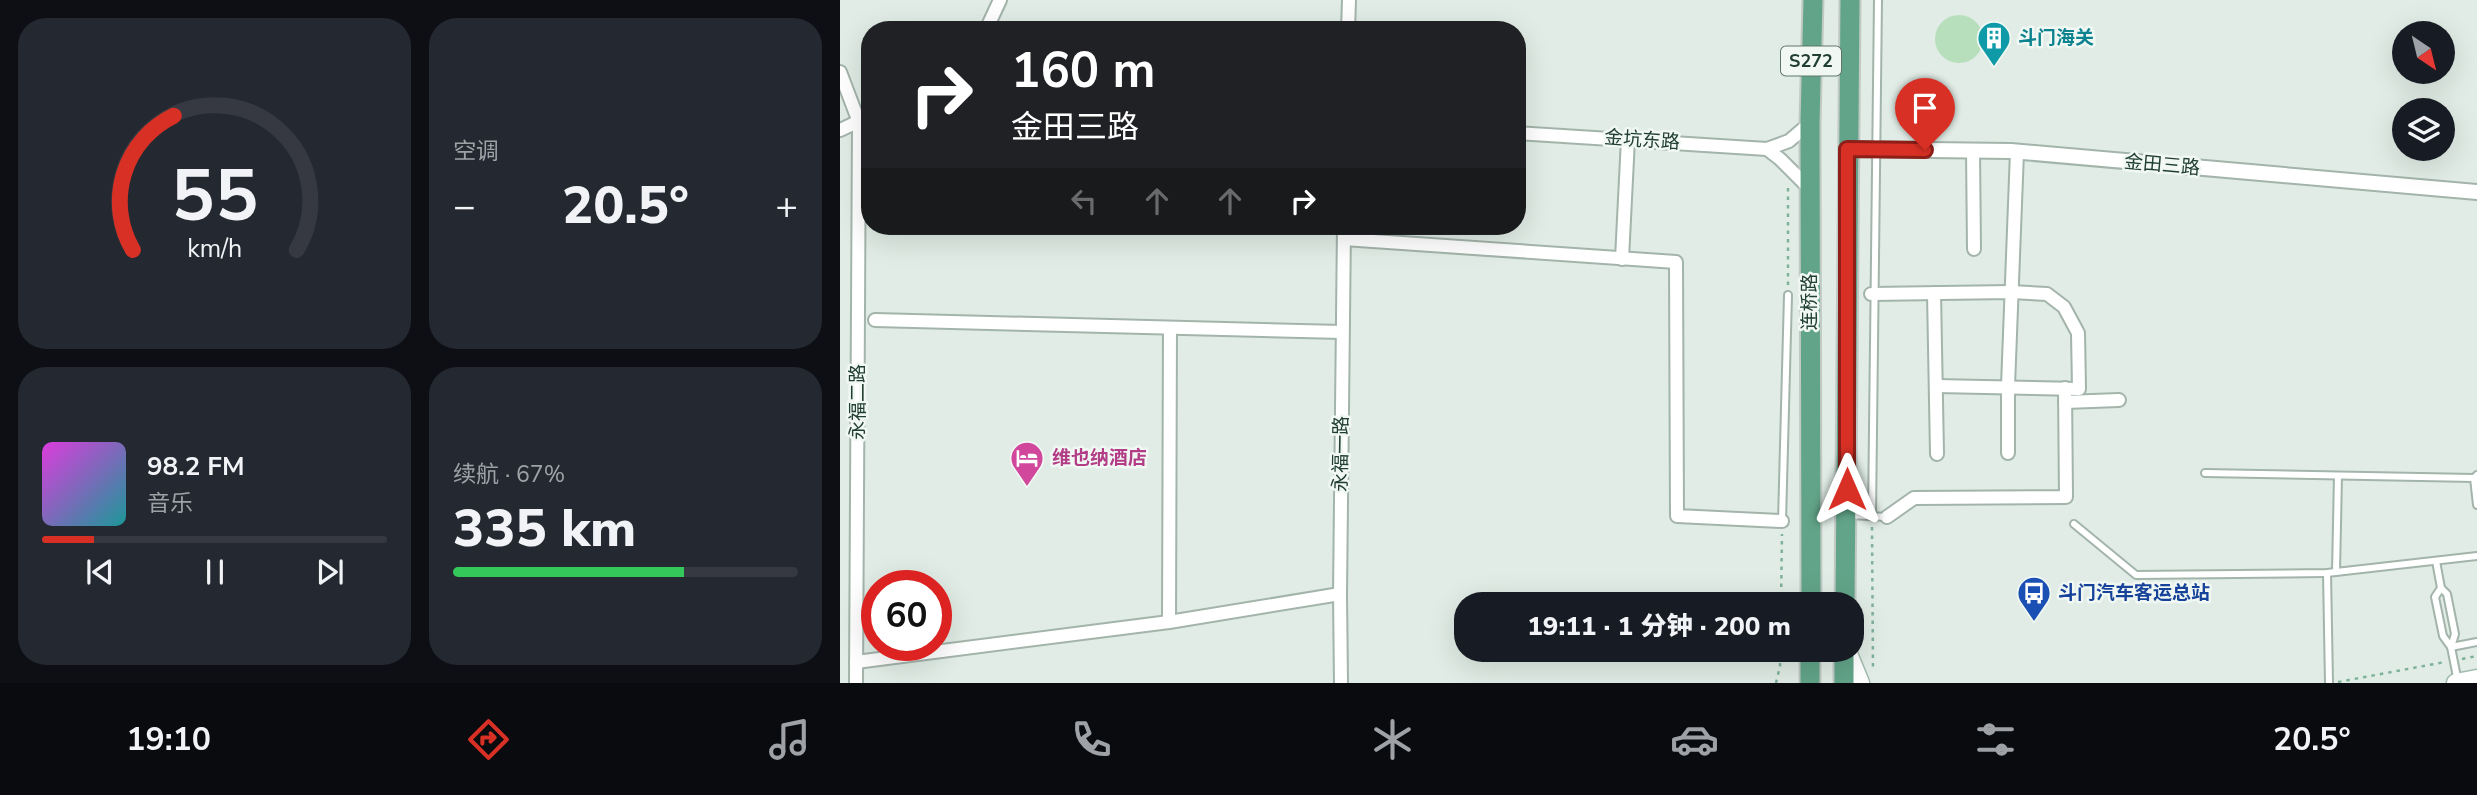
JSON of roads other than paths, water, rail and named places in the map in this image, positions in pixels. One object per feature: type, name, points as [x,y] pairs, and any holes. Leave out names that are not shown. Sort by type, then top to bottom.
[{"type":"main road","name":"连桥路","points":[[1811,592],[1812,0]]},
{"type":"main road","name":"连桥路","points":[[1845,592],[1850,0]]},
{"type":"main road","points":[[1799,683],[1807,662]]},
{"type":"main road","points":[[1810,662],[1810,683]]},
{"type":"main road","points":[[1844,683],[1845,662]]},
{"type":"main road","points":[[1855,662],[1868,680]]},
{"type":"main road","points":[[2458,683],[2477,679]]},
{"type":"street","points":[[990,21],[1000,0]]},
{"type":"street","points":[[1348,21],[1349,0]]},
{"type":"street","points":[[840,72],[861,113]]},
{"type":"street","points":[[840,130],[861,120]]},
{"type":"street","points":[[1810,123],[1788,141],[1767,149],[1810,189]]},
{"type":"street","name":"金坑东路","points":[[1526,133],[1767,149]]},
{"type":"street","points":[[1622,258],[1629,139]]},
{"type":"street","name":"金田三路","points":[[1847,149],[2017,152],[2477,192]]},
{"type":"street","points":[[1973,150],[1974,249]]},
{"type":"street","points":[[2008,453],[2017,152]]},
{"type":"street","name":"永福二路","points":[[856,683],[862,235]]},
{"type":"street","name":"永福一路","points":[[1341,683],[1344,235]]},
{"type":"street","points":[[1376,235],[1676,262],[1677,516],[1782,521]]},
{"type":"street","points":[[1934,293],[1937,454]]},
{"type":"street","points":[[1871,294],[2047,293],[2064,307],[2078,333],[2079,389],[2065,395]]},
{"type":"street","points":[[874,320],[1342,332]]},
{"type":"street","points":[[1169,622],[1170,328]]},
{"type":"street","points":[[1936,386],[2008,386],[2119,400]]},
{"type":"street","points":[[1887,517],[1914,498],[2066,497],[2065,395]]},
{"type":"street","points":[[856,663],[1169,622],[1340,594]]},
{"type":"lane","points":[[1872,516],[1878,0]]},
{"type":"lane","points":[[1782,521],[1788,295]]},
{"type":"lane","points":[[2205,473],[2476,477],[2477,505]]},
{"type":"lane","points":[[2336,572],[2339,476]]},
{"type":"lane","points":[[1847,515],[1887,517]]},
{"type":"lane","points":[[2074,524],[2136,575],[2326,573],[2477,556]]},
{"type":"lane","points":[[2436,561],[2441,588],[2447,594],[2455,634],[2451,647]]},
{"type":"lane","points":[[2326,573],[2329,683]]},
{"type":"lane","points":[[2441,588],[2435,597],[2443,636],[2451,647],[2458,683]]},
{"type":"lane","points":[[2451,647],[2477,642]]},
{"type":"place","name":"斗门海关","points":[[1994,68]]},
{"type":"place","name":"维也纳酒店","points":[[1027,488]]},
{"type":"place","name":"斗门汽车客运总站","points":[[2034,623]]}]
